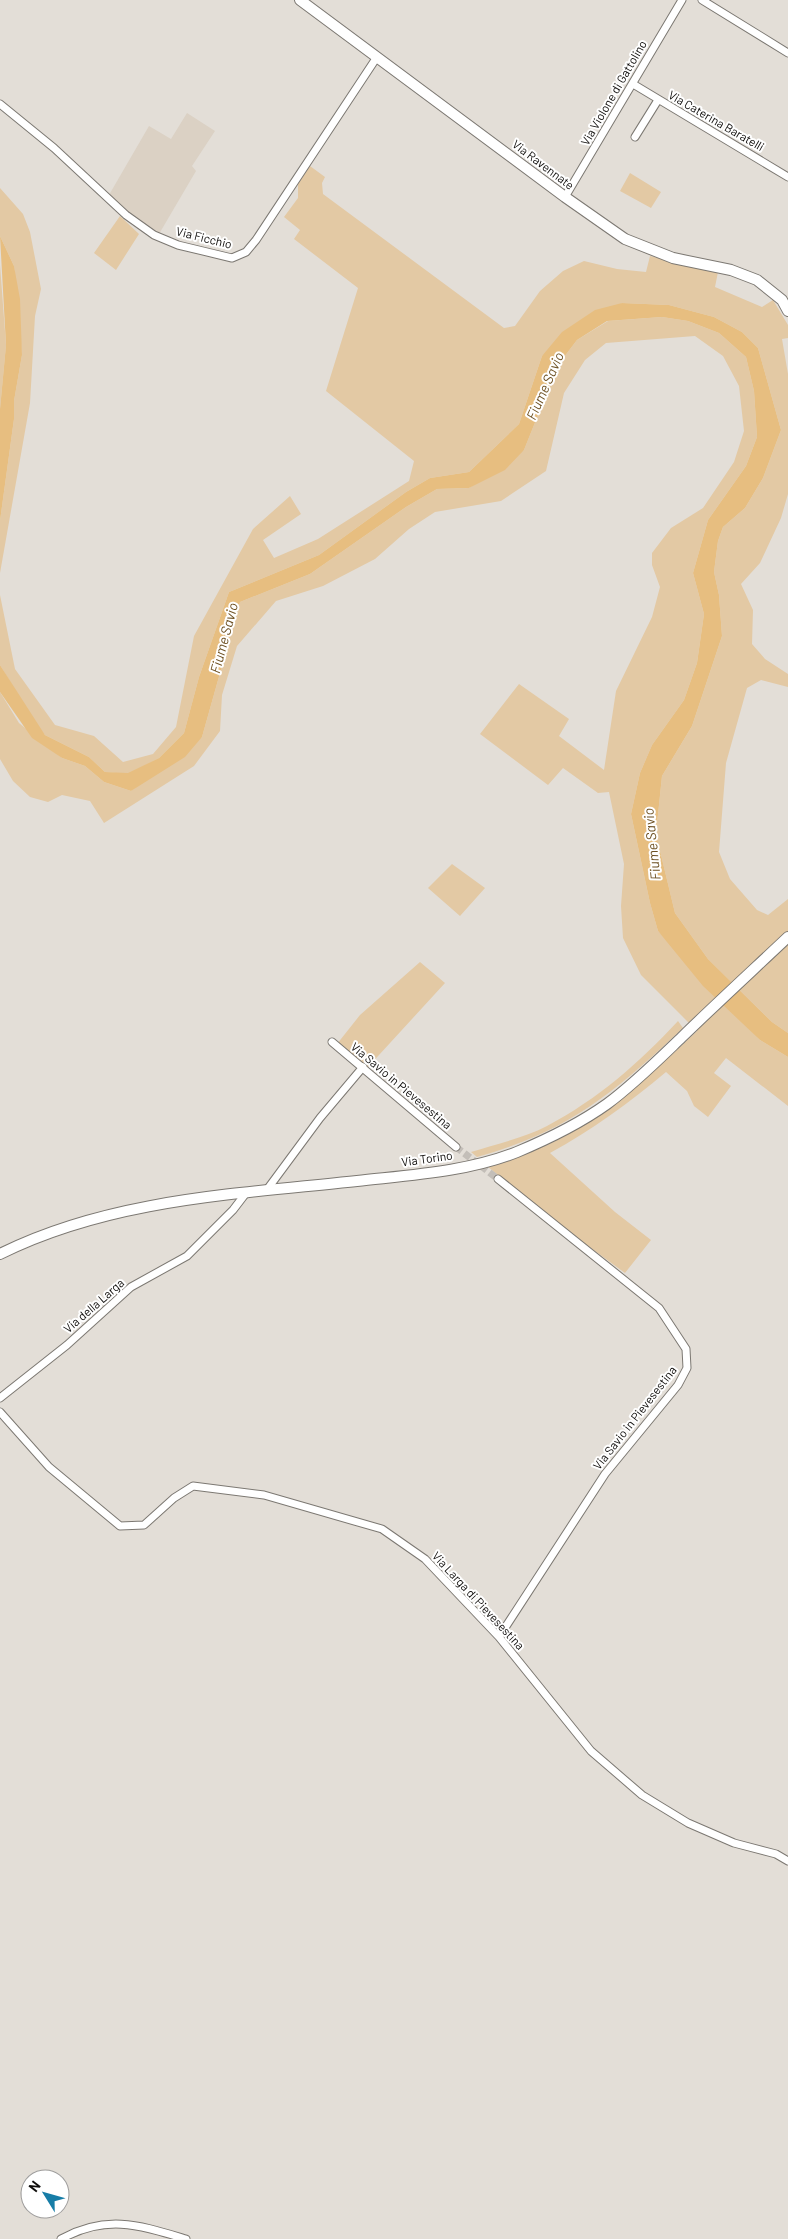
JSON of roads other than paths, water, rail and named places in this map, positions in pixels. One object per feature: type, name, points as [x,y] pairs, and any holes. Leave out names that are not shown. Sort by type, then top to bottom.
[{"type":"main road","name":"Via Ravennate","points":[[300,0],[565,198],[625,239],[673,258],[730,270],[757,280],[782,300],[788,311]]},
{"type":"main road","name":"Via Torino","points":[[0,1254],[43,1235],[116,1212],[246,1193],[429,1173],[473,1165],[515,1153],[582,1121],[606,1104],[652,1065],[788,936]]},
{"type":"street","name":"Via Violone di Gattolino","points":[[565,198],[682,0]]},
{"type":"street","points":[[702,0],[788,53]]},
{"type":"street","name":"Via Ficchio","points":[[0,104],[54,148],[126,215],[154,235],[178,245],[232,258],[246,252],[256,240],[377,57]]},
{"type":"street","name":"Via Caterina Baratelli","points":[[633,84],[788,177]]},
{"type":"street","points":[[635,137],[658,100]]},
{"type":"street","name":"Via Savio in Pievesestina","points":[[332,1042],[456,1146]]},
{"type":"street","points":[[266,1191],[320,1118],[362,1068]]},
{"type":"street","name":"Via Savio in Pievesestina","points":[[498,1179],[659,1308],[686,1349],[687,1368],[678,1385],[605,1474],[499,1637]]},
{"type":"street","name":"Via della Larga","points":[[0,1398],[67,1345],[132,1287],[187,1256],[233,1210],[246,1193]]},
{"type":"street","name":"Via Larga di Pievesestina","points":[[0,1412],[49,1467],[120,1526],[144,1525],[174,1498],[193,1486],[264,1495],[382,1529],[425,1559],[499,1637],[591,1751],[642,1795],[688,1823],[734,1843],[776,1854],[788,1861]]},
{"type":"street","points":[[61,2239],[79,2229],[107,2223],[144,2227],[186,2239]]},
{"type":"water","points":[[0,236],[14,266],[20,299],[22,355],[14,401],[14,419],[0,521],[0,409],[6,345]]},
{"type":"water","name":"Fiume Savio","points":[[622,303],[669,305],[714,317],[742,332],[758,348],[781,430],[763,478],[745,508],[723,527],[718,541],[714,572],[719,595],[722,636],[692,726],[662,776],[656,834],[675,913],[708,959],[772,1022],[788,1033],[788,1057],[760,1040],[703,986],[658,931],[631,814],[640,773],[652,745],[684,700],[697,663],[704,614],[693,573],[708,520],[746,466],[757,437],[754,391],[746,357],[719,333],[688,321],[662,317],[607,321],[577,340],[558,365],[524,450],[505,470],[469,488],[437,489],[406,507],[310,574],[240,602],[202,737],[185,757],[131,791],[104,782],[85,766],[62,758],[32,738],[0,692],[0,665],[45,735],[89,757],[105,772],[128,773],[159,758],[184,733],[199,677],[229,592],[319,555],[406,492],[430,478],[469,472],[519,424],[542,356],[562,332],[595,310]]},
{"type":"tunnel","points":[[456,1147],[498,1179]]}]
